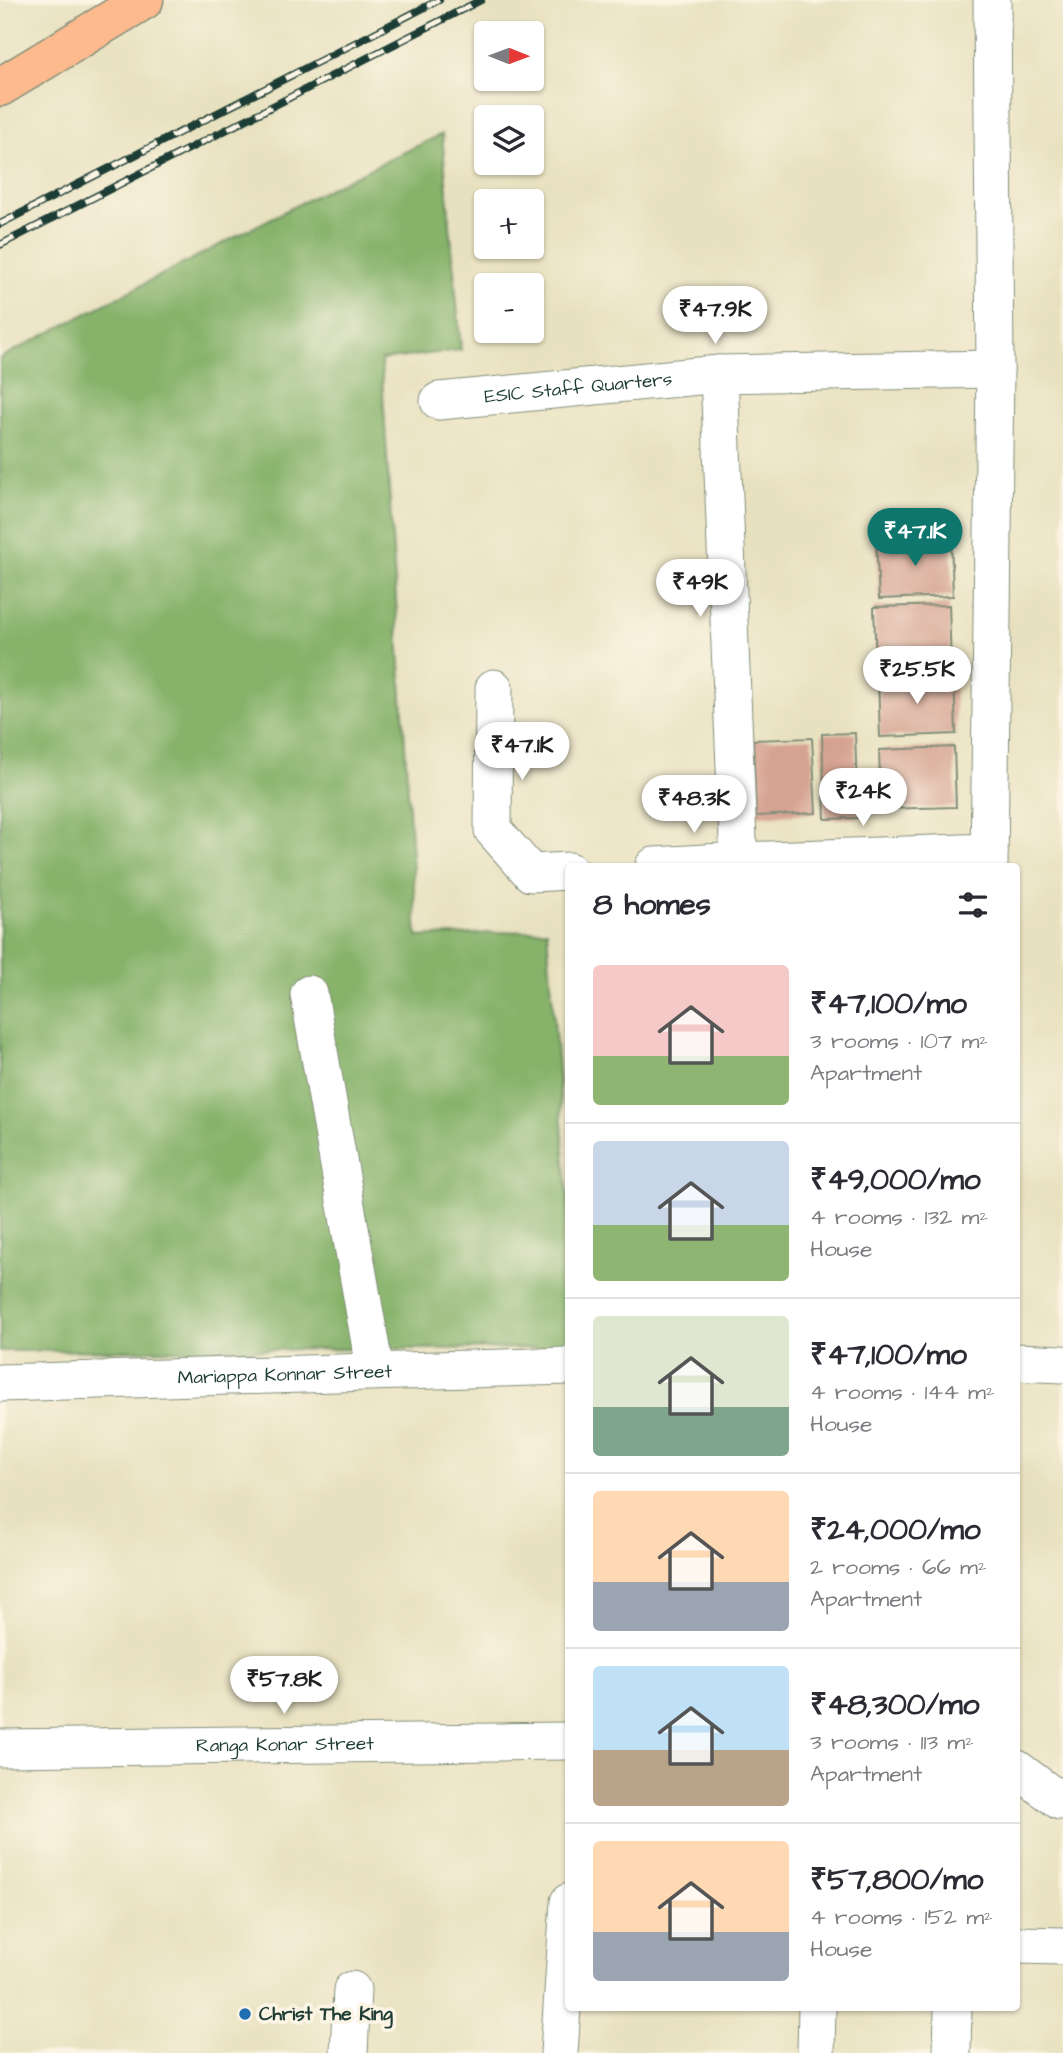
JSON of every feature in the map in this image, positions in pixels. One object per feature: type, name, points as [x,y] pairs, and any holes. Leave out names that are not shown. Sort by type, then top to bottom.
[{"type":"main road","points":[[0,88],[144,0]]},
{"type":"street","points":[[789,863],[989,859],[995,369],[992,0]]},
{"type":"street","name":"ESIC Staff Quarters","points":[[439,401],[719,374],[995,369]]},
{"type":"street","points":[[719,374],[739,863]]},
{"type":"street","points":[[494,688],[493,830],[531,873],[565,871]]},
{"type":"street","points":[[309,994],[375,1371]]},
{"type":"street","points":[[1020,1362],[1063,1364]]},
{"type":"street","name":"Mariappa Konnar Street","points":[[0,1382],[565,1366]]},
{"type":"street","name":"Ranga Konar Street","points":[[0,1748],[565,1741]]},
{"type":"street","points":[[1020,1771],[1063,1801]]},
{"type":"street","points":[[1020,1945],[1063,1946]]},
{"type":"street","points":[[559,2053],[565,1962]]},
{"type":"street","points":[[349,2053],[352,1990]]},
{"type":"street","points":[[816,2053],[817,2011]]},
{"type":"street","points":[[952,2053],[953,2011]]},
{"type":"green space","points":[[442,134],[461,350],[381,360],[417,937],[547,930],[565,1161],[565,1348],[0,1351],[0,358],[332,187]]},
{"type":"building","points":[[951,537],[953,596],[879,599],[876,540]]},
{"type":"building","points":[[949,605],[951,665],[876,667],[874,607]]},
{"type":"building","points":[[954,675],[956,734],[880,737],[878,678]]},
{"type":"building","points":[[855,733],[858,818],[825,819],[822,734]]},
{"type":"building","points":[[812,738],[816,813],[756,816],[753,740]]},
{"type":"building","points":[[954,747],[956,807],[881,809],[879,750]]},
{"type":"railway","points":[[0,224],[439,0]]},
{"type":"railway","points":[[0,245],[481,0]]},
{"type":"place","name":"Christ The King","points":[[245,2014]]}]
